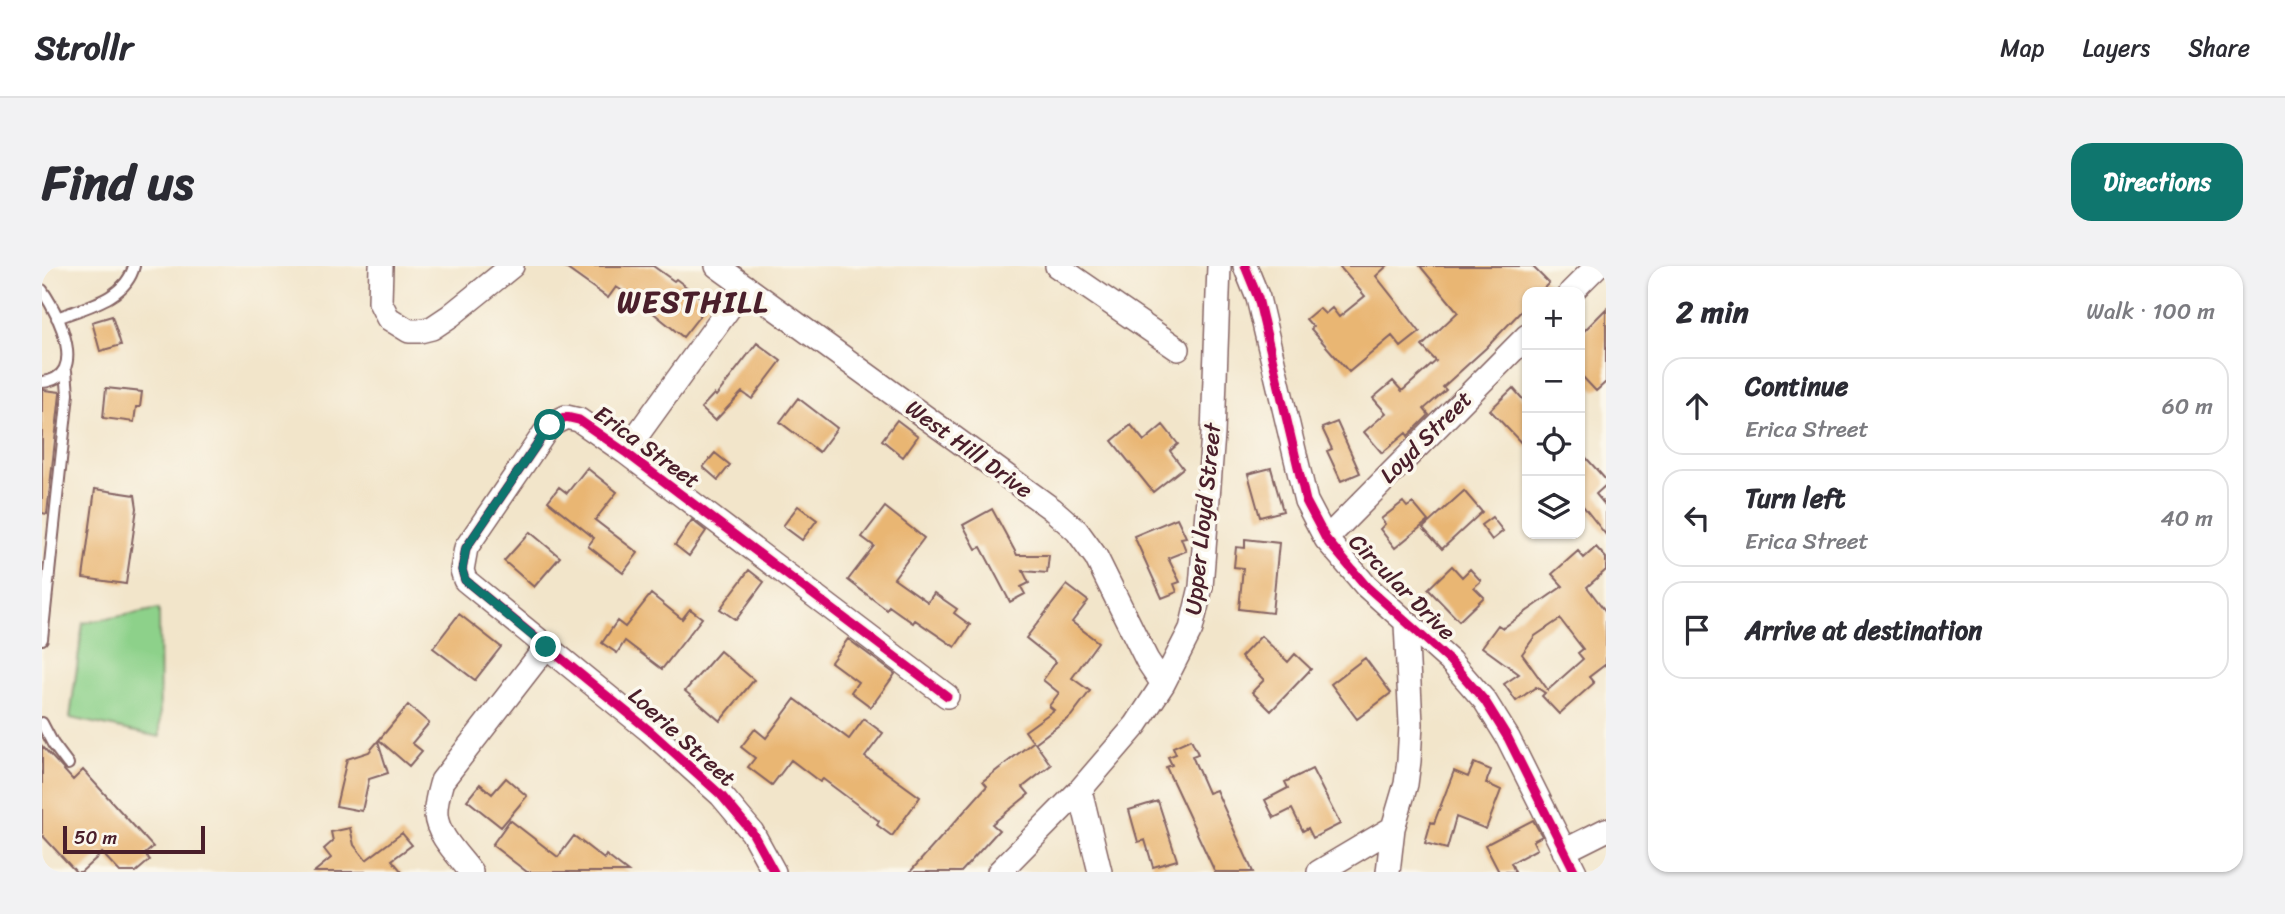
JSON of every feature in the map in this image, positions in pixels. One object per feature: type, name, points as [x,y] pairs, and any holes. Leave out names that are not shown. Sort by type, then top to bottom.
[{"type":"street","points":[[381,266],[380,302],[388,318],[409,331],[432,328],[512,266]]},
{"type":"street","name":"West Hill Drive","points":[[717,266],[1052,509],[1077,531],[1096,557],[1147,660],[1163,684]]},
{"type":"street","points":[[1057,266],[1178,349]]},
{"type":"street","name":"Upper Lloyd Street","points":[[999,872],[1080,790],[1136,725],[1163,684],[1191,629],[1201,587],[1213,434],[1219,266]]},
{"type":"street","name":"Circular Drive","points":[[1245,266],[1258,298],[1296,469],[1306,501],[1326,539],[1366,586],[1450,661],[1485,701],[1507,738],[1575,872]]},
{"type":"street","points":[[1576,287],[1597,266]]},
{"type":"street","points":[[625,452],[745,286]]},
{"type":"street","name":"Loyd Street","points":[[1326,539],[1522,341]]},
{"type":"street","name":"Erica Street","points":[[546,647],[465,580],[462,570],[466,548],[541,436],[557,420],[566,417],[579,420],[625,452],[947,696]]},
{"type":"street","name":"Circular Drive","points":[[1388,872],[1393,828],[1406,784],[1409,761],[1411,724],[1406,624]]},
{"type":"street","points":[[471,872],[447,840],[436,817],[442,781],[546,647]]},
{"type":"street","name":"Loerie Street","points":[[546,647],[650,731],[721,795],[752,832],[774,872]]},
{"type":"street","points":[[1080,790],[1100,872]]},
{"type":"street","points":[[1320,872],[1393,828]]},
{"type":"street","points":[[1564,851],[1606,830]]},
{"type":"lane","points":[[57,318],[118,291],[128,283],[134,266]]},
{"type":"lane","points":[[42,290],[57,318],[69,361],[66,371],[68,394],[42,639]]},
{"type":"lane","points":[[42,382],[55,379],[66,371]]},
{"type":"lane","points":[[42,723],[68,764]]},
{"type":"green space","points":[[159,609],[160,737],[70,718],[83,623]]},
{"type":"building","points":[[563,266],[653,266],[674,281],[676,279],[709,304],[683,337],[635,298],[616,287],[608,298]]},
{"type":"building","points":[[1339,266],[1387,266],[1376,276],[1420,332],[1401,347],[1392,336],[1349,372],[1311,329],[1313,327],[1306,319],[1319,308],[1325,314],[1332,308],[1339,317],[1365,296]]},
{"type":"building","points":[[1420,266],[1532,266],[1549,283],[1545,287],[1522,287],[1522,310],[1443,387],[1446,390],[1424,409],[1429,415],[1408,436],[1406,433],[1382,453],[1364,432],[1386,413],[1373,398],[1393,381],[1402,391],[1436,361],[1422,346],[1458,312]]},
{"type":"building","points":[[1606,309],[1606,382],[1596,391],[1585,379],[1585,330]]},
{"type":"building","points":[[112,316],[121,345],[100,351],[92,322]]},
{"type":"building","points":[[757,343],[781,361],[752,399],[742,392],[715,421],[701,408],[714,394],[716,396]]},
{"type":"building","points":[[106,388],[142,392],[134,422],[103,418]]},
{"type":"building","points":[[1513,388],[1522,398],[1522,444],[1490,410]]},
{"type":"building","points":[[42,390],[60,392],[47,514],[42,513]]},
{"type":"building","points":[[798,398],[837,428],[819,452],[780,422]]},
{"type":"building","points":[[897,420],[918,436],[903,457],[882,440]]},
{"type":"building","points":[[1337,422],[1360,473],[1341,481],[1327,451],[1332,449],[1322,428]]},
{"type":"building","points":[[1131,425],[1144,441],[1163,425],[1178,444],[1170,451],[1183,468],[1153,492],[1112,441]]},
{"type":"building","points":[[715,453],[730,465],[718,480],[703,467]]},
{"type":"building","points":[[1585,457],[1606,480],[1606,485],[1596,494],[1606,506],[1606,535],[1585,509]]},
{"type":"building","points":[[587,468],[617,492],[595,520],[638,553],[623,573],[588,546],[594,538],[548,501],[559,487],[567,493]]},
{"type":"building","points":[[1271,468],[1283,511],[1260,517],[1248,474]]},
{"type":"building","points":[[95,489],[135,495],[137,508],[126,584],[83,578]]},
{"type":"building","points":[[1464,491],[1482,512],[1442,549],[1423,528]]},
{"type":"building","points":[[1403,502],[1407,507],[1413,503],[1428,521],[1395,548],[1380,529],[1385,524],[1381,519]]},
{"type":"building","points":[[798,506],[817,520],[802,540],[783,526]]},
{"type":"building","points":[[885,507],[924,538],[894,578],[928,602],[934,593],[957,609],[954,613],[970,625],[955,647],[915,620],[913,623],[889,606],[887,610],[848,580],[874,546],[862,537]]},
{"type":"building","points":[[992,509],[1017,555],[1049,555],[1047,573],[1023,571],[1029,583],[1021,587],[1025,594],[1010,602],[981,547],[976,549],[963,525]]},
{"type":"building","points":[[1492,517],[1503,531],[1492,540],[1481,525]]},
{"type":"building","points":[[1177,518],[1186,537],[1181,538],[1186,551],[1168,558],[1180,582],[1174,584],[1177,592],[1162,598],[1134,536]]},
{"type":"building","points":[[692,520],[706,531],[689,556],[675,545]]},
{"type":"building","points":[[530,532],[560,557],[534,587],[504,561]]},
{"type":"building","points":[[1245,539],[1279,543],[1272,613],[1239,609],[1243,568],[1234,567],[1236,547],[1245,548]]},
{"type":"building","points":[[1596,547],[1606,558],[1606,570],[1587,587],[1606,612],[1606,664],[1589,677],[1594,683],[1559,714],[1542,696],[1545,693],[1536,687],[1516,701],[1504,684],[1519,674],[1482,647],[1498,625],[1503,628],[1563,586],[1552,574],[1578,551],[1584,558]],"holes":[[[1560,619],[1583,649],[1578,653],[1583,659],[1548,690],[1522,654],[1535,636]]]},
{"type":"building","points":[[1452,566],[1462,577],[1470,569],[1481,581],[1474,587],[1484,597],[1459,621],[1428,589]]},
{"type":"building","points":[[749,570],[764,582],[736,620],[720,609]]},
{"type":"building","points":[[1067,585],[1088,601],[1072,622],[1098,642],[1072,678],[1090,691],[1071,716],[1035,743],[1051,765],[1023,787],[1029,794],[992,824],[999,830],[961,872],[910,872],[987,786],[983,781],[1033,742],[1025,731],[1054,710],[1049,706],[1059,693],[1043,680],[1056,662],[1026,638]]},
{"type":"building","points":[[651,594],[682,619],[690,609],[702,618],[662,669],[625,641],[617,653],[602,643],[617,621],[625,627]]},
{"type":"building","points":[[459,614],[501,647],[475,680],[433,648]]},
{"type":"building","points":[[1261,636],[1288,662],[1295,654],[1311,669],[1271,711],[1252,692],[1264,680],[1241,657]]},
{"type":"building","points":[[848,639],[895,674],[871,707],[851,692],[858,682],[831,662]]},
{"type":"building","points":[[720,651],[754,680],[720,721],[685,691]]},
{"type":"building","points":[[1365,658],[1391,693],[1357,719],[1331,684]]},
{"type":"building","points":[[795,699],[849,739],[864,719],[883,733],[865,757],[920,797],[892,836],[877,825],[879,821],[823,779],[820,782],[791,760],[772,785],[748,767],[755,758],[741,747],[755,729],[766,738]]},
{"type":"building","points":[[408,705],[429,723],[412,743],[422,751],[409,766],[379,740]]},
{"type":"building","points":[[1191,739],[1198,754],[1192,756],[1208,793],[1216,790],[1253,872],[1215,872],[1166,767],[1172,765],[1168,757],[1176,754],[1173,747]]},
{"type":"building","points":[[378,741],[388,773],[369,779],[362,811],[336,806],[347,759],[369,752]]},
{"type":"building","points":[[42,746],[73,780],[83,770],[153,847],[145,854],[150,860],[136,872],[120,872],[102,853],[81,872],[76,872],[42,835]]},
{"type":"building","points":[[1474,763],[1491,770],[1486,783],[1501,790],[1486,829],[1456,817],[1447,849],[1425,843],[1431,822],[1434,823],[1454,771],[1468,777]]},
{"type":"building","points":[[1312,769],[1340,824],[1313,838],[1308,828],[1303,831],[1292,809],[1274,818],[1265,800],[1288,788],[1285,782]]},
{"type":"building","points":[[506,778],[527,796],[501,827],[467,800],[480,784],[492,794]]},
{"type":"building","points":[[1158,801],[1177,860],[1153,867],[1145,840],[1138,842],[1129,810]]},
{"type":"building","points":[[510,820],[558,857],[574,836],[604,859],[606,855],[628,872],[527,872],[492,845]]},
{"type":"building","points":[[1533,820],[1542,836],[1533,841],[1537,849],[1511,863],[1515,872],[1499,872],[1485,845]]},
{"type":"building","points":[[350,828],[354,845],[366,860],[402,833],[412,845],[392,860],[402,872],[314,872],[331,858],[324,849],[333,841],[331,832]]},
{"type":"cycle path","points":[[1245,266],[1258,298],[1306,501],[1326,539],[1366,586],[1450,661],[1485,701],[1508,738],[1575,872]]},
{"type":"cycle path","points":[[774,872],[752,832],[721,795],[650,731],[465,580],[462,570],[466,548],[550,425],[566,417],[579,420],[947,696]]},
{"type":"district","name":"WESTHILL","points":[[693,302]]},
{"type":"route","points":[[546,647],[477,592],[465,580],[462,570],[466,548],[550,425]]}]
